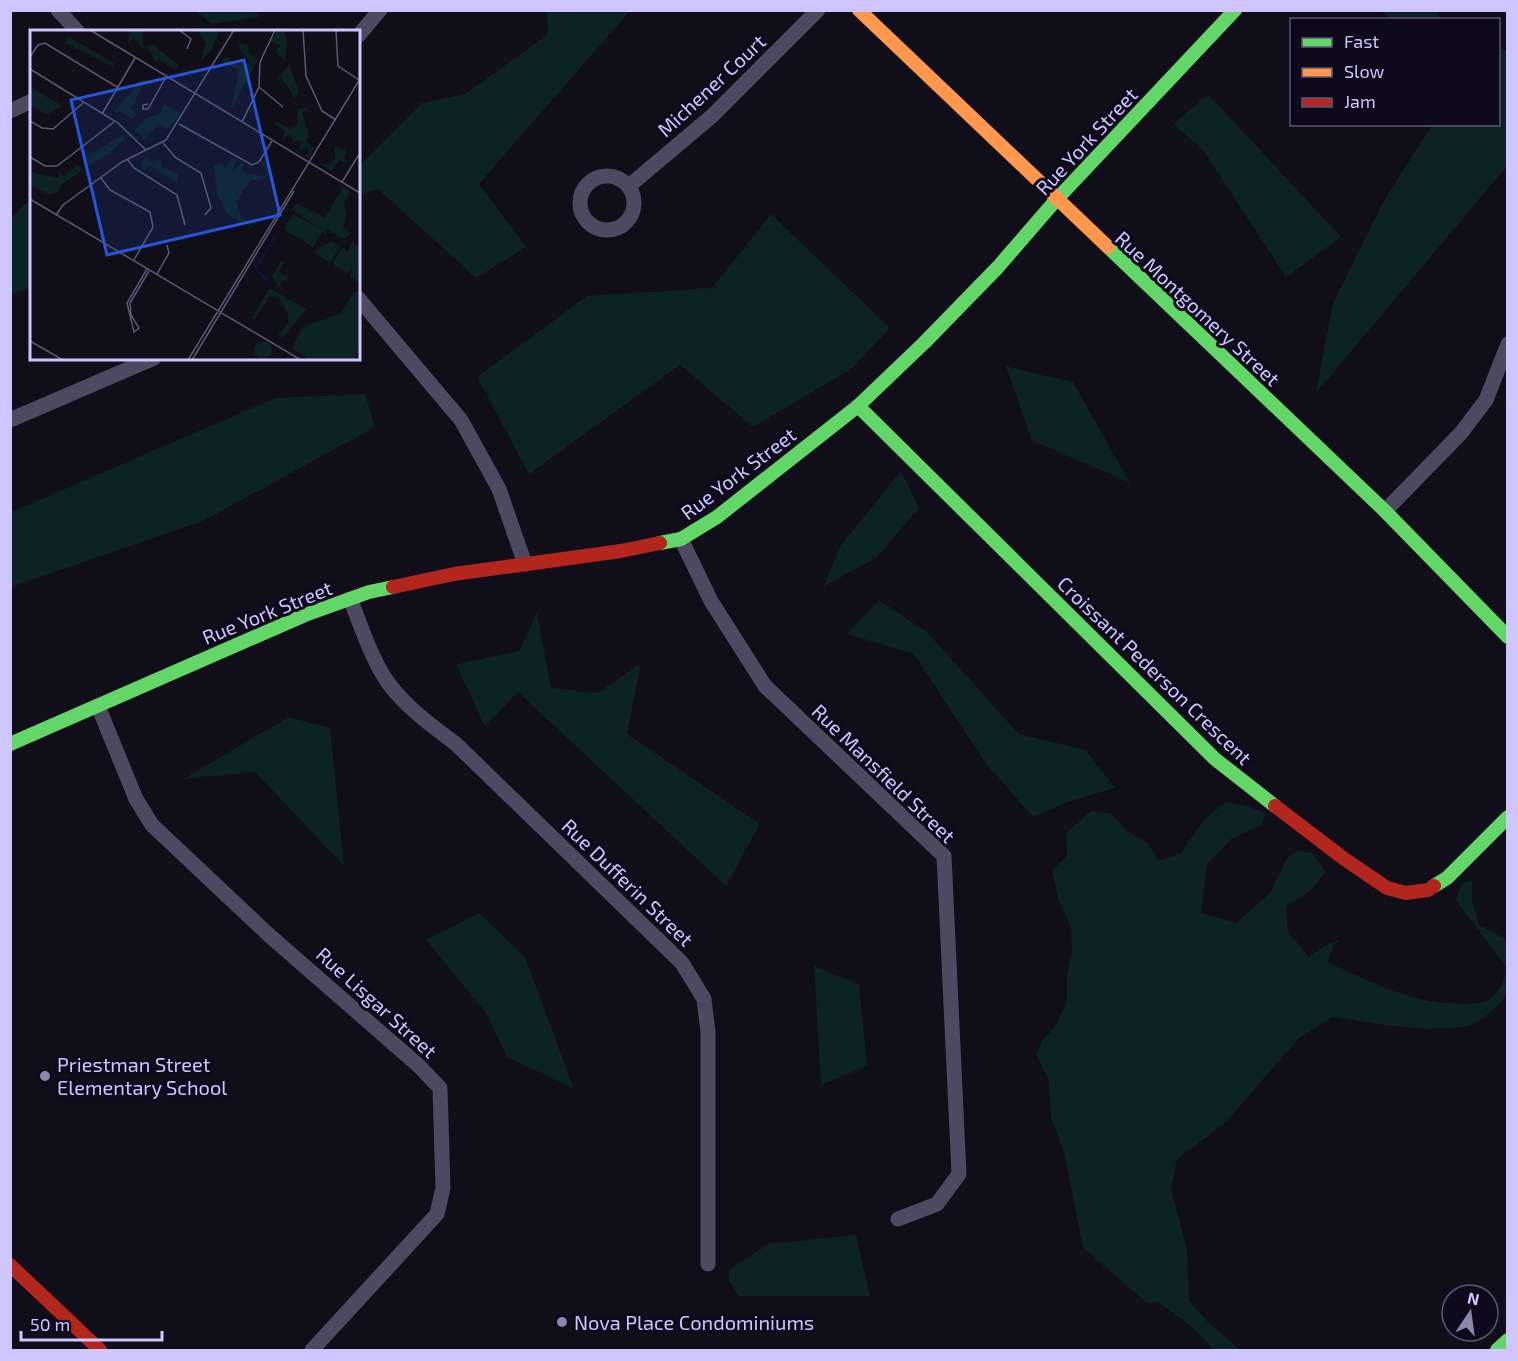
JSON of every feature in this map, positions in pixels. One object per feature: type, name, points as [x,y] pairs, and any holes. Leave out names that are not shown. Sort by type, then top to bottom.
[{"type":"street","points":[[58,10],[76,30]]},
{"type":"street","points":[[360,34],[380,10]]},
{"type":"street","name":"Michener Court","points":[[629,186],[712,116],[818,10]]},
{"type":"street","name":"Rue Montgomery Street","points":[[859,10],[1385,511],[1508,636]]},
{"type":"street","name":"Rue York Street","points":[[10,744],[284,624],[369,592],[454,574],[621,551],[681,539],[717,517],[858,406],[998,267],[1056,200],[1235,10]]},
{"type":"street","points":[[10,111],[30,102]]},
{"type":"street","points":[[360,300],[461,420],[499,489],[525,564]]},
{"type":"street","points":[[1385,511],[1461,432],[1486,400],[1508,344]]},
{"type":"street","points":[[10,420],[149,360]]},
{"type":"street","name":"Croissant Pederson Crescent","points":[[858,406],[1215,759],[1343,858],[1387,888],[1406,893],[1428,890],[1447,878],[1508,817]]},
{"type":"street","name":"Rue Mansfield Street","points":[[681,539],[711,601],[765,686],[944,856],[959,1174],[937,1204],[898,1220]]},
{"type":"street","name":"Rue Dufferin Street","points":[[350,599],[387,682],[417,715],[456,744],[682,963],[704,999],[708,1032],[708,1264]]},
{"type":"street","name":"Rue Lisgar Street","points":[[98,706],[136,799],[152,825],[270,936],[419,1066],[440,1088],[443,1188],[437,1214],[312,1350]]},
{"type":"street","points":[[10,1265],[100,1350]]},
{"type":"street","points":[[1497,1350],[1508,1340]]},
{"type":"green space","points":[[196,11],[254,11],[260,17],[212,24]]},
{"type":"green space","points":[[547,11],[630,11],[479,184],[526,247],[476,278],[378,189],[360,196],[360,165],[422,103],[465,94],[548,34]]},
{"type":"green space","points":[[1381,11],[1434,11],[1441,18],[1391,18]]},
{"type":"green space","points":[[1500,49],[1507,50],[1507,166],[1316,393],[1333,303],[1383,202],[1431,126],[1500,126]]},
{"type":"green space","points":[[1208,94],[1341,237],[1286,277],[1203,150],[1173,124]]},
{"type":"green space","points":[[30,200],[30,287],[11,295],[11,218]]},
{"type":"green space","points":[[771,214],[890,328],[851,369],[753,427],[680,365],[529,474],[477,377],[587,296],[712,288]]},
{"type":"green space","points":[[1006,366],[1073,382],[1130,483],[1032,441]]},
{"type":"green space","points":[[365,394],[375,427],[203,521],[11,587],[11,512],[275,398]]},
{"type":"green space","points":[[901,471],[919,508],[877,557],[823,587],[841,545]]},
{"type":"green space","points":[[879,600],[928,633],[1019,734],[1086,750],[1115,788],[1068,802],[1033,817],[987,765],[914,654],[847,634]]},
{"type":"green space","points":[[537,613],[551,688],[598,693],[641,663],[627,734],[760,824],[726,886],[518,692],[485,726],[456,664],[519,651]]},
{"type":"green space","points":[[289,717],[330,728],[344,866],[255,772],[183,779]]},
{"type":"green space","points":[[1225,802],[1248,806],[1266,814],[1261,825],[1231,839],[1207,865],[1201,913],[1236,923],[1270,893],[1287,858],[1297,851],[1312,853],[1326,872],[1310,891],[1286,907],[1288,932],[1309,957],[1326,945],[1340,939],[1333,946],[1328,962],[1362,978],[1397,992],[1433,1002],[1484,1002],[1497,992],[1507,969],[1456,900],[1461,884],[1472,880],[1472,900],[1479,925],[1508,940],[1507,995],[1484,1018],[1468,1026],[1436,1029],[1400,1027],[1333,1017],[1299,1038],[1225,1123],[1177,1159],[1171,1189],[1187,1249],[1189,1301],[1207,1321],[1240,1350],[1214,1350],[1192,1327],[1158,1302],[1148,1304],[1083,1248],[1064,1152],[1051,1118],[1049,1081],[1036,1054],[1043,1039],[1054,1028],[1067,1002],[1067,976],[1072,949],[1071,927],[1058,899],[1052,870],[1067,856],[1066,833],[1091,811],[1111,813],[1128,832],[1148,843],[1159,861],[1181,853],[1204,820]]},
{"type":"green space","points":[[479,913],[525,957],[574,1089],[507,1057],[487,1014],[426,940]]},
{"type":"green space","points":[[814,966],[859,984],[867,1066],[821,1085]]},
{"type":"green space","points":[[856,1235],[870,1296],[739,1296],[729,1281],[729,1270],[768,1244]]},
{"type":"traffic: fast","points":[[660,543],[681,539],[717,517],[858,406],[998,267],[1056,200],[1235,10]]},
{"type":"traffic: fast","points":[[1108,247],[1385,511],[1508,637]]},
{"type":"traffic: fast","points":[[858,406],[1215,759],[1275,806]]},
{"type":"traffic: fast","points":[[10,744],[305,615],[369,592],[393,587]]},
{"type":"traffic: fast","points":[[1434,886],[1447,878],[1508,817]]},
{"type":"traffic: fast","points":[[1497,1350],[1508,1340]]},
{"type":"traffic: slow","points":[[859,10],[1108,247]]},
{"type":"traffic: jam","points":[[393,587],[454,574],[621,551],[660,543]]},
{"type":"traffic: jam","points":[[1275,806],[1387,888],[1406,893],[1428,890],[1434,886]]},
{"type":"traffic: jam","points":[[10,1265],[100,1350]]},
{"type":"place","name":"Priestman Street Elementary School","points":[[45,1076]]},
{"type":"place","name":"Nova Place Condominiums","points":[[562,1322]]}]
